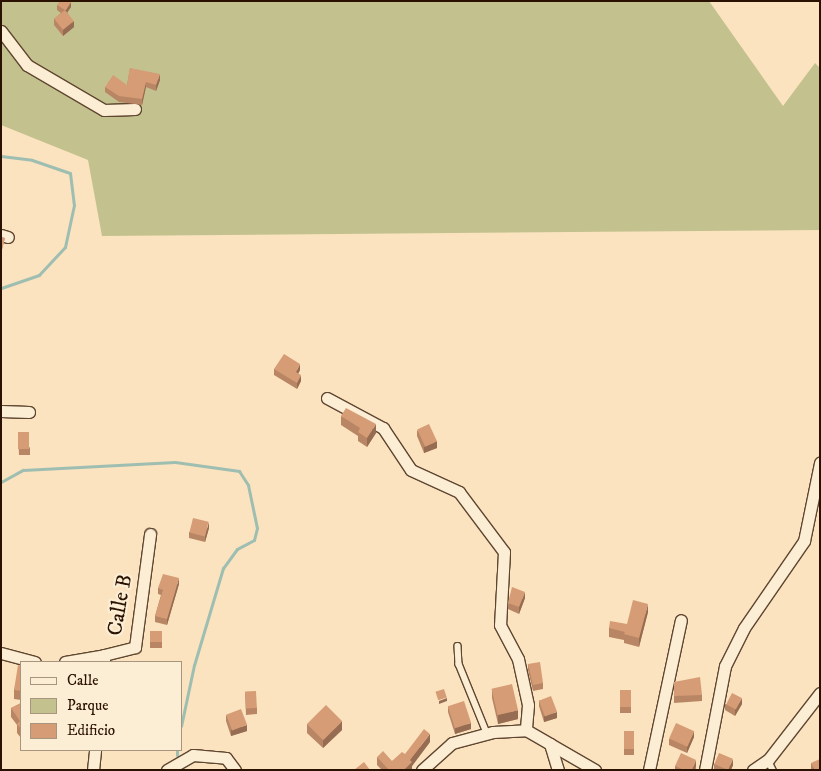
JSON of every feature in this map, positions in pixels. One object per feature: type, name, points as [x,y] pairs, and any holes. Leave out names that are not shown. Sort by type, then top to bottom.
[{"type":"street","points":[[1,31],[27,65],[96,106],[104,110],[135,109]]},
{"type":"street","points":[[327,398],[383,428],[411,470],[459,492],[504,552],[500,625],[518,659],[528,705],[526,730]]},
{"type":"street","points":[[1,411],[29,412]]},
{"type":"street","points":[[705,770],[725,666],[744,628],[804,541],[820,463]]},
{"type":"street","name":"Calle B","points":[[104,658],[135,647],[150,534]]},
{"type":"street","points":[[649,770],[681,620]]},
{"type":"street","points":[[1,653],[31,661]]},
{"type":"street","points":[[75,661],[104,658]]},
{"type":"street","points":[[753,770],[770,765],[820,693]]},
{"type":"street","points":[[422,770],[452,743],[487,734],[526,730],[595,770]]},
{"type":"street","points":[[550,744],[558,770]]},
{"type":"street","points":[[93,770],[95,751]]},
{"type":"street","points":[[167,770],[193,755],[226,758],[235,770]]},
{"type":"lane","points":[[458,646],[459,664],[487,734]]},
{"type":"green space","points":[[1,1],[709,1],[783,106],[815,63],[820,68],[820,230],[102,236],[88,160],[1,125]]},
{"type":"building","points":[[60,1],[71,2],[65,10],[57,5]]},
{"type":"building","points":[[65,10],[74,21],[63,30],[54,19]]},
{"type":"building","points":[[130,68],[160,74],[156,85],[146,82],[142,99],[119,96],[105,87],[113,75],[127,85]]},
{"type":"building","points":[[1,237],[5,238],[1,248]]},
{"type":"building","points":[[284,354],[300,364],[296,372],[301,375],[297,383],[274,369]]},
{"type":"building","points":[[346,408],[376,424],[367,438],[358,432],[360,428],[341,416]]},
{"type":"building","points":[[429,424],[437,441],[425,447],[417,429]]},
{"type":"building","points":[[18,432],[29,432],[29,449],[18,449]]},
{"type":"building","points":[[193,518],[209,522],[205,536],[189,533]]},
{"type":"building","points":[[163,574],[179,578],[167,619],[155,616],[163,590],[158,588]]},
{"type":"building","points":[[512,587],[525,592],[519,607],[508,603]]},
{"type":"building","points":[[633,600],[648,604],[639,638],[609,628],[610,621],[627,624]]},
{"type":"building","points":[[150,631],[162,631],[162,642],[150,642]]},
{"type":"building","points":[[540,662],[543,683],[533,685],[528,664]]},
{"type":"building","points":[[18,665],[20,666],[20,691],[14,690]]},
{"type":"building","points":[[700,677],[702,695],[674,696],[674,682]]},
{"type":"building","points":[[512,684],[518,710],[498,715],[492,689]]},
{"type":"building","points":[[444,689],[447,698],[438,700],[435,692]]},
{"type":"building","points":[[620,690],[631,690],[631,707],[620,707]]},
{"type":"building","points":[[256,691],[257,708],[246,709],[245,692]]},
{"type":"building","points":[[732,693],[742,698],[736,710],[726,705]]},
{"type":"building","points":[[551,696],[557,712],[545,717],[539,701]]},
{"type":"building","points":[[464,701],[471,723],[455,728],[448,706]]},
{"type":"building","points":[[20,704],[20,721],[11,708]]},
{"type":"building","points":[[326,705],[342,721],[323,740],[307,724]]},
{"type":"building","points":[[241,709],[247,725],[232,731],[226,715]]},
{"type":"building","points":[[676,723],[694,731],[687,747],[669,739]]},
{"type":"building","points":[[424,729],[430,734],[410,760],[412,762],[404,770],[389,770],[377,757],[383,751],[392,761],[402,752],[405,754]]},
{"type":"building","points":[[624,731],[634,731],[634,749],[624,749]]},
{"type":"building","points":[[681,753],[696,760],[692,770],[684,770],[675,766]]},
{"type":"building","points":[[719,753],[733,759],[728,770],[714,764]]},
{"type":"building","points":[[820,759],[820,770],[815,770],[811,763]]},
{"type":"building","points":[[364,762],[370,770],[354,770]]},
{"type":"waterway","points":[[1,156],[32,160],[70,173],[74,205],[65,247],[39,275],[1,288]]},
{"type":"waterway","points":[[1,482],[23,470],[175,462],[239,471],[248,485],[257,528],[254,540],[237,549],[223,568],[194,665],[182,721]]}]
